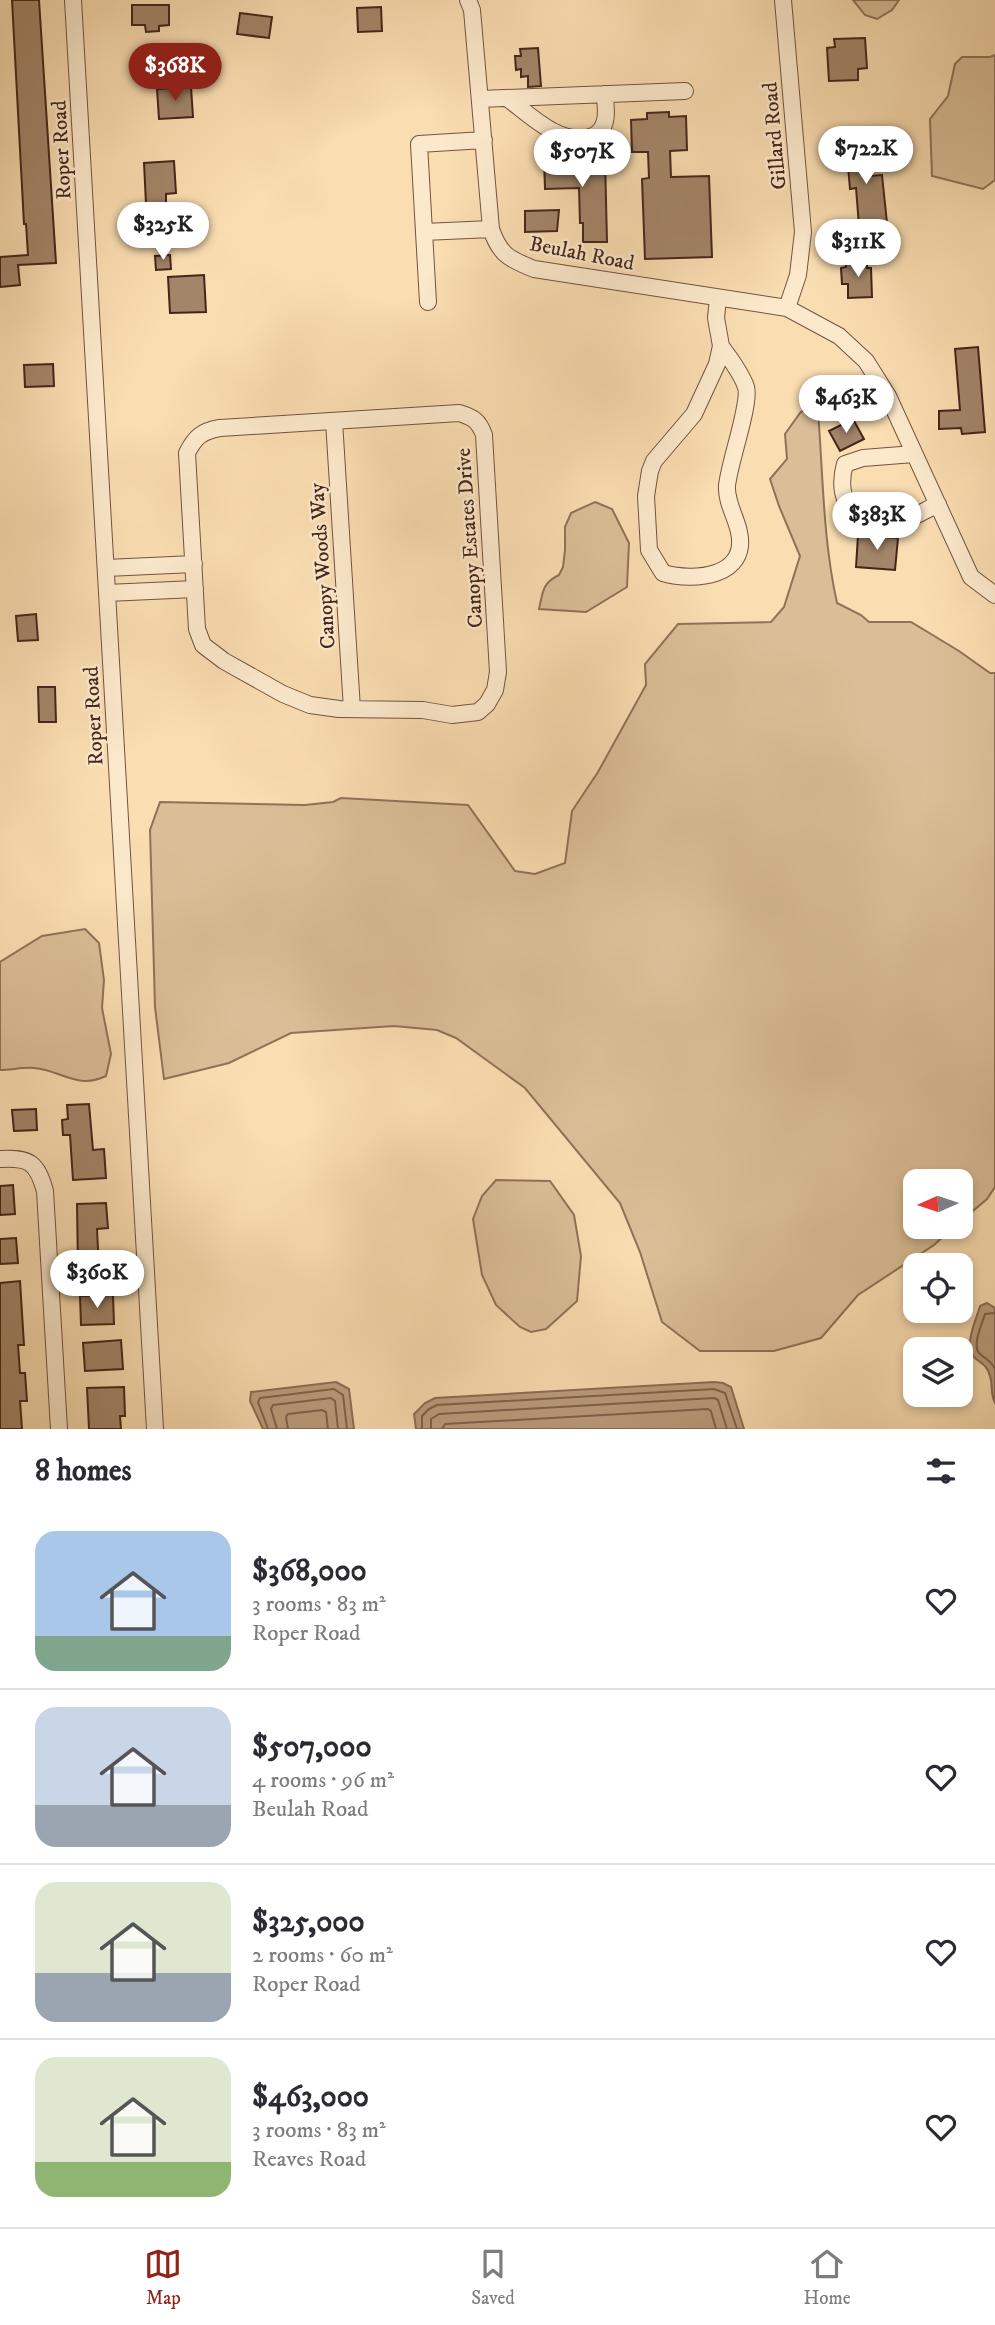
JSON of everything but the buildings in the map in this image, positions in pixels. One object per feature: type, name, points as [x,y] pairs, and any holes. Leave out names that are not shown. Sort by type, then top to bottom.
[{"type":"street","name":"Roper Road","points":[[74,0],[155,1429]]},
{"type":"street","name":"Beulah Road","points":[[468,0],[472,10],[491,229],[500,250],[511,260],[534,270],[787,308]]},
{"type":"street","name":"Gillard Road","points":[[783,0],[803,232],[798,275],[787,308]]},
{"type":"street","points":[[480,99],[685,91]]},
{"type":"street","points":[[508,98],[560,134],[582,139],[594,136],[602,127],[606,115],[604,94]]},
{"type":"street","points":[[428,302],[419,144],[484,140]]},
{"type":"street","points":[[424,232],[491,229]]},
{"type":"street","points":[[718,298],[716,318],[721,345],[747,390],[727,490],[740,534],[740,552],[731,565],[719,574],[678,577],[663,573],[649,550],[646,496],[650,471],[654,461],[694,414],[717,364],[721,345]]},
{"type":"street","points":[[787,308],[839,336],[866,361],[888,397],[971,577],[995,595]]},
{"type":"street","name":"Canopy Estates Drive","points":[[459,413],[472,416],[484,435],[498,672],[495,691],[478,712],[467,715],[423,710],[352,709],[310,705],[292,698],[224,661],[203,645],[197,629],[194,564],[187,453],[194,440],[205,430],[459,413]]},
{"type":"street","name":"Canopy Woods Way","points":[[334,421],[352,709]]},
{"type":"street","points":[[914,454],[863,458],[845,464],[841,475],[842,488],[849,511],[860,521],[877,525],[901,522],[938,505]]},
{"type":"street","points":[[106,568],[194,564]]},
{"type":"street","points":[[107,593],[195,589]]},
{"type":"street","points":[[0,1159],[29,1161],[40,1171],[45,1191],[59,1429]]},
{"type":"shaded area","points":[[853,0],[899,0],[892,10],[877,19],[865,15]]},
{"type":"shaded area","points":[[995,55],[995,180],[983,189],[932,176],[930,119],[948,96],[955,64],[962,57]]},
{"type":"shaded area","points":[[811,404],[818,411],[826,531],[837,603],[869,622],[911,622],[990,673],[995,673],[995,1187],[987,1199],[973,1211],[973,1169],[903,1169],[903,1239],[941,1239],[934,1245],[922,1253],[903,1253],[903,1265],[858,1295],[821,1338],[774,1351],[700,1351],[662,1322],[640,1252],[620,1203],[525,1088],[456,1038],[437,1030],[394,1026],[291,1033],[229,1063],[164,1079],[155,1007],[150,830],[160,802],[305,805],[333,802],[341,798],[468,805],[515,871],[535,874],[565,863],[572,811],[598,772],[646,685],[645,664],[678,624],[771,622],[784,607],[800,556],[770,479],[787,459],[785,434],[800,413]]},
{"type":"shaded area","points":[[595,502],[612,509],[629,543],[627,587],[586,612],[539,609],[546,585],[559,575],[563,567],[565,527],[571,513]]},
{"type":"shaded area","points":[[85,929],[99,943],[104,980],[102,1008],[111,1054],[106,1076],[86,1081],[44,1069],[0,1070],[0,962],[42,936]]},
{"type":"shaded area","points":[[496,1180],[550,1181],[574,1215],[581,1256],[577,1301],[546,1329],[531,1332],[520,1327],[496,1305],[482,1275],[473,1219],[482,1196]]},
{"type":"water","points":[[987,1303],[995,1308],[995,1403],[988,1370],[973,1355],[973,1337],[971,1337],[980,1306]]},
{"type":"water","points":[[336,1382],[349,1389],[354,1429],[263,1429],[250,1401],[251,1392]]},
{"type":"water","points":[[714,1382],[731,1387],[744,1429],[416,1429],[414,1414],[435,1398]]}]
